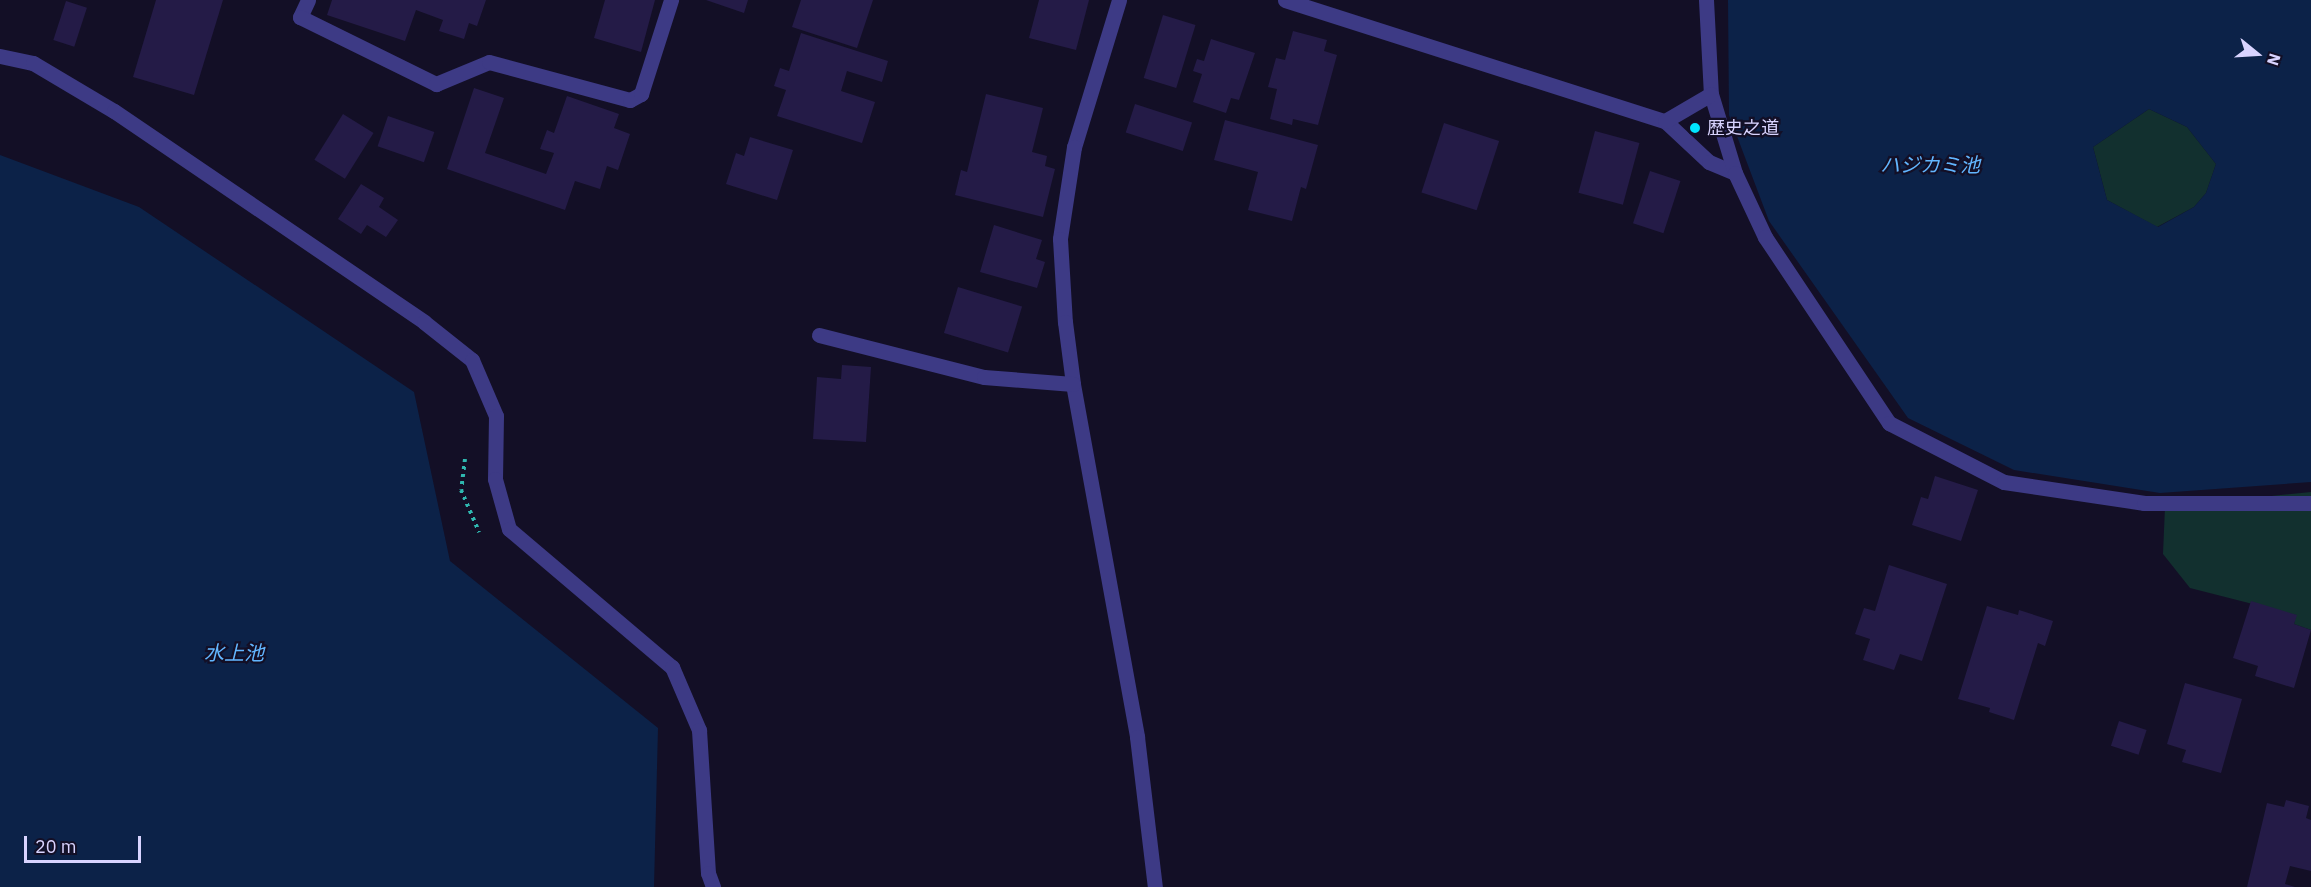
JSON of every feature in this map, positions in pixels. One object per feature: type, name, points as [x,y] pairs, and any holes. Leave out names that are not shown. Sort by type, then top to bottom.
[{"type":"street","points":[[308,0],[300,17],[436,84],[489,62],[630,100],[641,94],[671,0]]},
{"type":"street","points":[[1119,0],[1074,147],[1060,239],[1065,322],[1073,384],[1137,737],[1155,887]]},
{"type":"street","points":[[1285,0],[1665,121],[1709,162],[1735,173]]},
{"type":"street","points":[[1706,0],[1711,94],[1735,173],[1765,237],[1889,423],[2004,482],[2144,503],[2311,503]]},
{"type":"street","points":[[0,56],[33,63],[114,111],[424,322],[472,360],[496,416],[495,479],[509,529],[672,667],[699,730],[708,873],[713,887]]},
{"type":"street","points":[[1665,121],[1711,94]]},
{"type":"street","points":[[819,335],[984,377],[1073,384]]},
{"type":"path","points":[[465,456],[461,490],[476,530],[486,537]]},
{"type":"green space","points":[[2149,109],[2187,127],[2216,164],[2206,193],[2194,207],[2157,227],[2107,200],[2093,147]]},
{"type":"green space","points":[[2311,492],[2311,630],[2294,624],[2296,615],[2190,588],[2163,554],[2165,507]]},
{"type":"water","name":"ハジカミ池","points":[[1728,0],[2311,0],[2311,482],[2160,493],[2014,470],[1908,418],[1769,221],[1729,115]],"holes":[[[2149,109],[2187,127],[2216,164],[2206,193],[2194,207],[2158,227],[2107,200],[2093,147]]]},
{"type":"water","name":"水上池","points":[[0,155],[139,207],[414,392],[450,561],[658,728],[654,887],[0,887]]},
{"type":"building","points":[[156,0],[223,0],[194,95],[133,77]]},
{"type":"building","points":[[332,0],[486,0],[477,26],[469,23],[464,39],[439,31],[443,20],[416,10],[405,41],[327,15]]},
{"type":"building","points":[[605,0],[655,0],[641,52],[594,38]]},
{"type":"building","points":[[706,0],[748,0],[744,13]]},
{"type":"building","points":[[801,0],[873,0],[857,48],[792,27]]},
{"type":"building","points":[[1039,0],[1089,0],[1076,50],[1029,38]]},
{"type":"building","points":[[66,1],[87,8],[74,47],[53,40]]},
{"type":"building","points":[[1163,15],[1196,25],[1176,88],[1144,78]]},
{"type":"building","points":[[1293,31],[1327,40],[1324,51],[1337,55],[1318,125],[1293,119],[1292,125],[1270,119],[1277,89],[1268,87],[1276,58],[1285,60]]},
{"type":"building","points":[[801,33],[888,61],[882,82],[847,71],[841,91],[875,102],[862,143],[777,116],[786,90],[774,86],[780,68],[789,71]]},
{"type":"building","points":[[1211,39],[1255,53],[1239,100],[1231,98],[1226,113],[1193,102],[1202,74],[1193,71],[1197,59],[1204,61]]},
{"type":"building","points":[[474,88],[504,98],[485,153],[546,174],[554,153],[540,149],[547,130],[554,133],[567,96],[619,114],[614,128],[630,134],[618,170],[607,166],[600,189],[575,181],[565,210],[447,169]]},
{"type":"building","points":[[986,94],[1043,108],[1032,152],[1047,156],[1045,166],[1055,169],[1043,217],[955,195],[961,170],[967,172]]},
{"type":"building","points":[[1135,104],[1192,123],[1183,151],[1126,133]]},
{"type":"building","points":[[343,114],[374,133],[345,179],[314,160]]},
{"type":"building","points":[[388,116],[434,132],[424,162],[378,146]]},
{"type":"building","points":[[1225,120],[1318,145],[1306,189],[1301,187],[1292,221],[1248,210],[1258,172],[1214,160]]},
{"type":"building","points":[[1444,123],[1499,141],[1477,210],[1421,192]]},
{"type":"building","points":[[1595,131],[1639,143],[1623,205],[1578,193]]},
{"type":"building","points":[[750,137],[793,150],[777,200],[726,184],[736,153],[744,156]]},
{"type":"building","points":[[1650,171],[1680,181],[1663,233],[1633,223]]},
{"type":"building","points":[[361,184],[384,198],[379,207],[398,220],[386,237],[367,225],[361,234],[338,219]]},
{"type":"building","points":[[994,225],[1042,240],[1036,259],[1045,262],[1037,288],[980,272]]},
{"type":"building","points":[[958,287],[1022,307],[1008,352],[944,333]]},
{"type":"building","points":[[842,365],[871,367],[866,442],[813,439],[817,377],[841,379]]},
{"type":"building","points":[[1935,476],[1978,490],[1961,541],[1912,525],[1921,497],[1928,499]]},
{"type":"building","points":[[1889,565],[1947,584],[1922,661],[1900,654],[1894,670],[1863,660],[1870,639],[1855,634],[1864,608],[1875,611]]},
{"type":"building","points":[[2251,601],[2297,615],[2294,624],[2311,630],[2294,688],[2255,676],[2258,666],[2233,658]]},
{"type":"building","points":[[1987,606],[2018,615],[2019,610],[2053,621],[2045,646],[2038,643],[2014,720],[1989,712],[1990,708],[1958,699]]},
{"type":"building","points":[[2185,683],[2242,699],[2221,773],[2182,762],[2186,750],[2167,744]]},
{"type":"building","points":[[2119,721],[2147,730],[2139,755],[2111,746]]},
{"type":"building","points":[[2286,800],[2309,806],[2306,818],[2311,820],[2311,871],[2290,866],[2285,884],[2295,887],[2247,887],[2267,803],[2284,807]]},
{"type":"place","name":"歴史之道","points":[[1695,128]]}]
